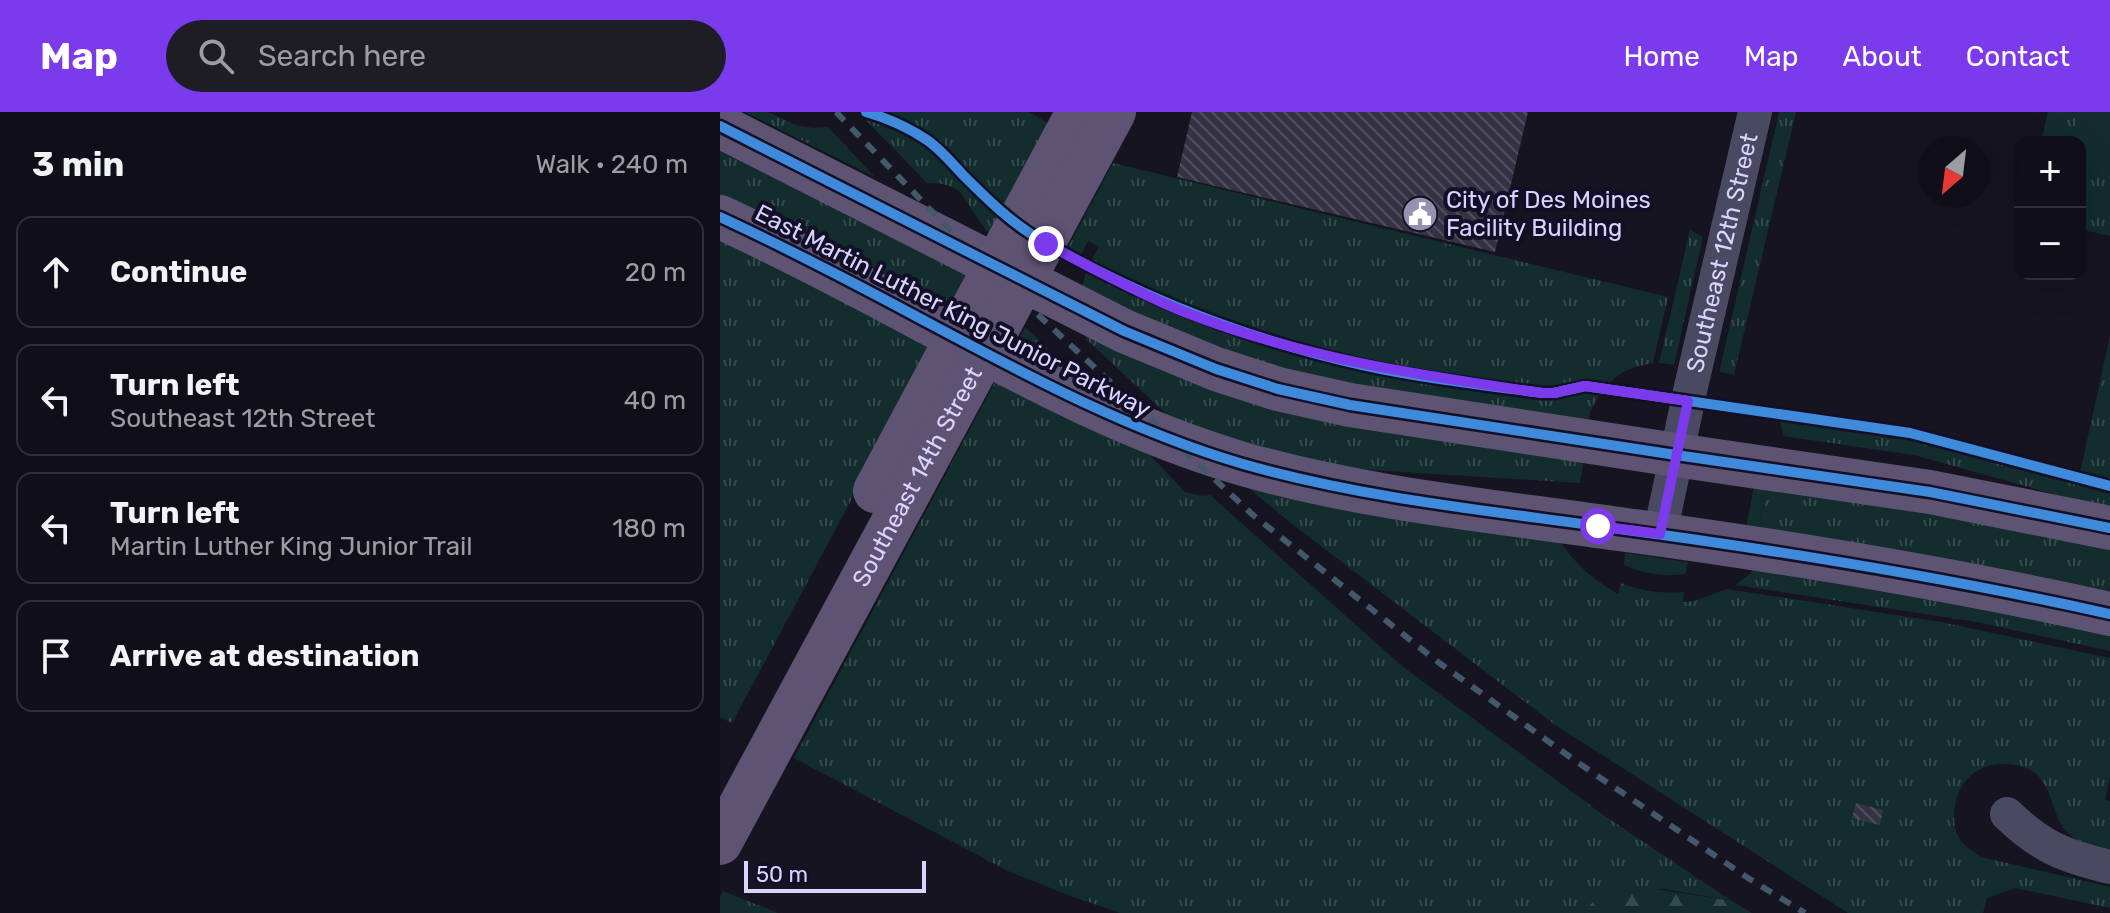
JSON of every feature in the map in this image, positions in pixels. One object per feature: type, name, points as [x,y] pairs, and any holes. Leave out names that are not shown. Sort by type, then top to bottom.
[{"type":"main road","name":"Southeast 14th Street","points":[[720,780],[1078,112]]},
{"type":"main road","name":"Southeast 14th Street","points":[[720,843],[1114,112]]},
{"type":"main road","points":[[720,126],[1124,331],[1216,369],[1278,389],[1350,405],[1930,492],[2110,528]]},
{"type":"main road","name":"East Martin Luther King Junior Parkway","points":[[720,217],[1067,396],[1173,441],[1240,463],[1369,494],[1660,534],[1925,576],[2110,614]]},
{"type":"street","name":"Southeast 12th Street","points":[[1660,534],[1755,112]]},
{"type":"street","points":[[2007,814],[2027,833],[2052,849],[2110,867]]},
{"type":"green space","points":[[745,112],[768,112],[799,126],[828,127],[875,177]]},
{"type":"green space","points":[[885,112],[1029,112],[1053,126],[1007,210],[940,143]]},
{"type":"green space","points":[[1779,112],[1796,112],[1734,375],[1720,372],[1721,364]]},
{"type":"green space","points":[[2048,112],[2110,112],[2110,236],[2086,230],[2086,136],[2042,136]]},
{"type":"green space","points":[[2078,112],[2110,113],[2110,179],[2086,173],[2086,136],[2072,136]]},
{"type":"green space","points":[[863,117],[907,135],[950,166],[1002,221],[992,239],[960,192],[945,184],[927,183]]},
{"type":"green space","points":[[720,146],[973,274],[951,315],[720,199]]},
{"type":"green space","points":[[1113,163],[1668,297],[1653,363],[1618,375],[1609,383],[1582,381],[1542,387],[1424,370],[1336,353],[1224,320],[1169,299],[1091,261],[1099,247],[1088,241],[1080,256],[1067,249]]},
{"type":"green space","points":[[1690,230],[1703,237],[1674,365],[1659,363]]},
{"type":"green space","points":[[720,241],[800,278],[932,349],[732,723],[720,717]]},
{"type":"green space","points":[[1086,272],[1216,329],[1330,364],[1436,384],[1542,398],[1600,393],[1588,421],[1334,382],[1243,356],[1161,324],[1082,287]]},
{"type":"green space","points":[[1025,327],[1066,366],[1061,373],[1014,347]]},
{"type":"green space","points":[[1088,334],[1584,460],[1580,483],[1338,468],[1175,422],[1085,338]]},
{"type":"green space","points":[[2110,336],[2110,480],[2080,473]]},
{"type":"green space","points":[[995,382],[1080,425],[1150,455],[1185,492],[1210,495],[1402,666],[1602,814],[1732,901],[1665,889],[1601,891],[1584,913],[1120,913],[1008,871],[794,758]]},
{"type":"green space","points":[[1780,420],[1910,439],[2110,491],[2110,507],[1914,455],[1783,436]]},
{"type":"green space","points":[[1245,485],[1561,543],[1586,572],[1618,594],[1621,583],[1652,591],[1684,592],[1683,602],[1727,589],[1941,622],[2110,658],[2110,777],[2105,800],[2110,801],[2110,851],[2086,844],[2070,835],[2040,778],[2012,764],[1991,765],[1965,781],[1956,801],[1954,816],[1960,840],[1981,857],[2110,887],[2110,908],[2015,888],[1987,898],[1983,913],[1848,913],[1554,724]]},
{"type":"green space","points":[[1754,485],[1767,486],[1757,532],[1746,528]]},
{"type":"green space","points":[[1767,486],[1978,519],[2110,547],[2110,596],[1757,532]]},
{"type":"green space","points":[[1625,553],[1688,562],[1686,574],[1662,575],[1632,568],[1624,565]]},
{"type":"green space","points":[[1754,570],[1933,597],[2110,635],[2110,651],[1977,622],[1736,585]]},
{"type":"green space","points":[[1637,886],[1732,901],[1752,913],[1584,913],[1601,891]]},
{"type":"green space","points":[[723,891],[778,913],[720,913]]},
{"type":"building","name":"City of Des Moines Facility Building","points":[[1192,112],[1528,112],[1495,252],[1177,177]]},
{"type":"building","points":[[1856,803],[1883,810],[1880,825],[1852,818]]},
{"type":"railway","points":[[836,112],[976,257],[1253,515],[1438,662],[1577,762],[1805,913]]},
{"type":"cycle path","points":[[866,112],[898,124],[927,140],[1001,212],[1046,243],[1160,300],[1279,343],[1362,365],[1452,381],[1542,393],[1585,386],[1910,433],[2110,486]]},
{"type":"cycle path","points":[[720,126],[1124,331],[1216,369],[1278,389],[1350,405],[1930,492],[2110,528]]},
{"type":"cycle path","points":[[720,217],[1079,400],[1159,435],[1243,464],[1383,495],[1804,556],[2110,614]]},
{"type":"place","name":"City of Des Moines Facility Building","points":[[1420,214]]},
{"type":"route","points":[[1046,244],[1181,311],[1255,337],[1364,366],[1542,393],[1585,386],[1688,401],[1660,534],[1598,526]]}]
